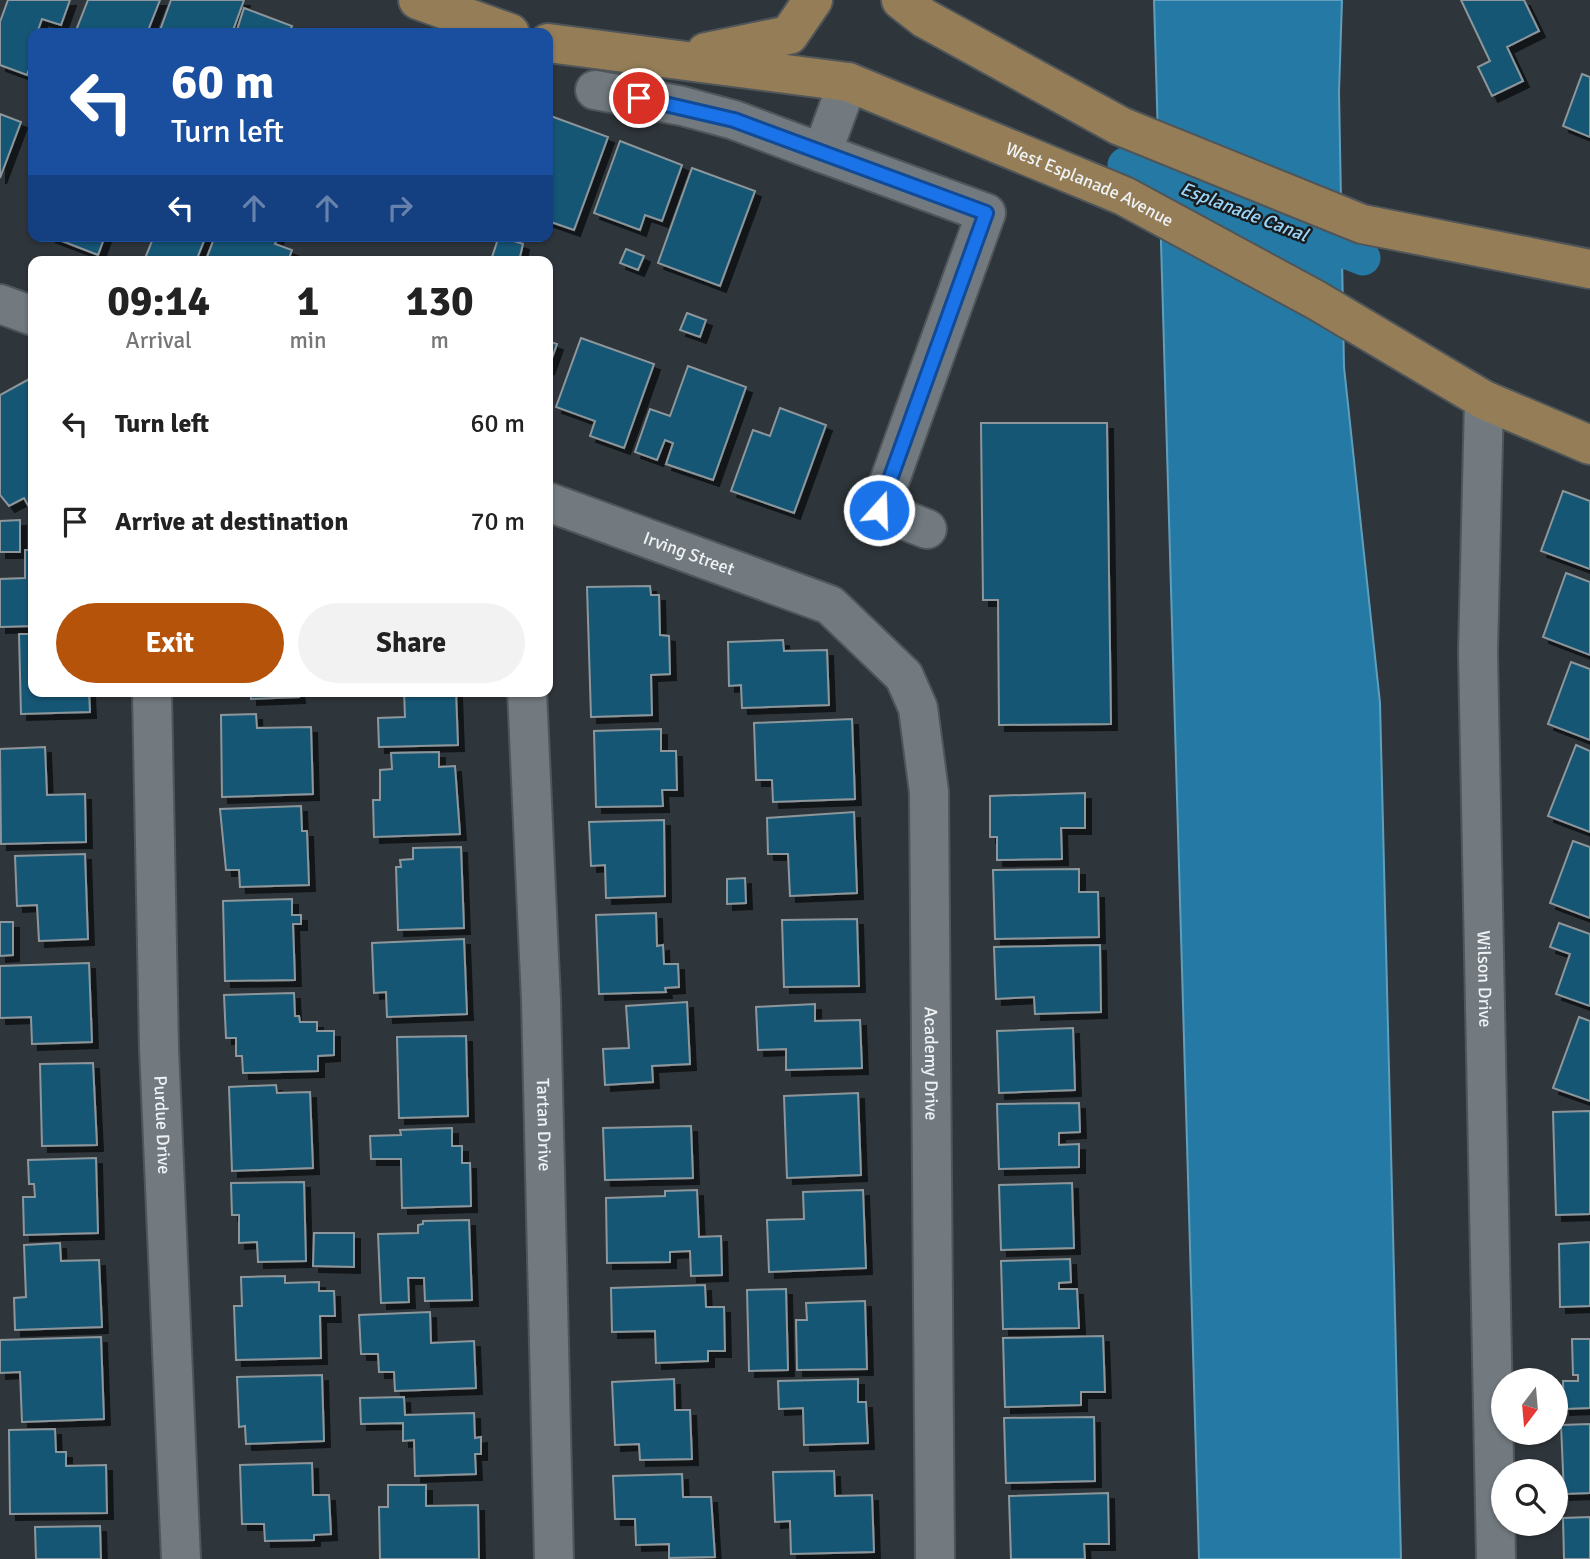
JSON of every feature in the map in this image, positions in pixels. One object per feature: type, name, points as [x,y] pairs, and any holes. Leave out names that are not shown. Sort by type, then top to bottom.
[{"type":"main road","points":[[418,0],[496,28]]},
{"type":"main road","points":[[670,59],[775,40],[789,35],[813,0]]},
{"type":"main road","points":[[901,0],[924,18],[1120,126],[1362,224],[1590,269]]},
{"type":"main road","name":"West Esplanade Avenue","points":[[553,44],[848,82],[1124,196],[1366,330],[1484,400],[1590,444]]},
{"type":"street","points":[[822,153],[848,82]]},
{"type":"street","points":[[595,90],[682,106],[734,120],[986,213],[879,510],[927,529]]},
{"type":"street","points":[[0,304],[28,314]]},
{"type":"street","name":"Wilson Drive","points":[[1484,400],[1478,653],[1496,1559]]},
{"type":"street","name":"Irving Street","points":[[553,504],[830,605]]},
{"type":"street","name":"Academy Drive","points":[[830,605],[904,676],[918,708],[929,792],[934,1559]]},
{"type":"street","name":"Purdue Drive","points":[[152,697],[159,1048],[181,1559]]},
{"type":"street","name":"Tartan Drive","points":[[527,697],[541,1000],[554,1559]]},
{"type":"water","points":[[1154,0],[1342,0],[1339,92],[1344,367],[1380,703],[1401,1559],[1199,1559]]},
{"type":"building","points":[[8,0],[70,0],[61,25],[42,19],[39,28],[28,28],[27,75],[0,65],[0,22]]},
{"type":"building","points":[[88,0],[160,0],[149,28],[77,28]]},
{"type":"building","points":[[171,0],[244,0],[234,28],[161,28]]},
{"type":"building","points":[[1461,0],[1524,0],[1539,31],[1507,47],[1523,81],[1492,96],[1478,67],[1490,61]]},
{"type":"building","points":[[244,8],[292,26],[291,28],[238,28]]},
{"type":"building","points":[[1582,74],[1590,77],[1590,137],[1563,126]]},
{"type":"building","points":[[0,114],[21,122],[0,178]]},
{"type":"building","points":[[553,117],[608,137],[574,230],[553,223]]},
{"type":"building","points":[[620,141],[682,165],[662,221],[645,215],[640,230],[594,213]]},
{"type":"building","points":[[692,168],[755,191],[720,286],[658,263]]},
{"type":"building","points":[[64,242],[103,242],[98,255]]},
{"type":"building","points":[[152,242],[204,242],[198,256],[146,256]]},
{"type":"building","points":[[213,242],[276,242],[275,244],[292,250],[290,256],[207,256]]},
{"type":"building","points":[[497,242],[523,244],[520,256],[492,256]]},
{"type":"building","points":[[626,249],[644,256],[638,270],[620,263]]},
{"type":"building","points":[[687,313],[706,320],[700,337],[680,330]]},
{"type":"building","points":[[581,338],[654,364],[624,448],[590,436],[595,421],[556,407]]},
{"type":"building","points":[[688,366],[746,387],[713,480],[666,464],[673,443],[665,440],[657,460],[635,452],[650,409],[670,416]]},
{"type":"building","points":[[28,380],[28,505],[24,498],[9,506],[0,495],[0,395]]},
{"type":"building","points":[[780,408],[826,425],[794,513],[731,491],[753,430],[770,436]]},
{"type":"building","points":[[981,423],[1107,423],[1111,724],[999,725],[998,600],[983,600]]},
{"type":"building","points":[[1563,491],[1590,501],[1590,569],[1541,551]]},
{"type":"building","points":[[20,520],[20,552],[0,552],[0,521]]},
{"type":"building","points":[[25,550],[28,550],[28,626],[0,627],[0,579],[25,578]]},
{"type":"building","points":[[1566,573],[1590,582],[1590,655],[1543,637]]},
{"type":"building","points":[[650,586],[651,595],[659,595],[660,635],[669,636],[670,674],[651,675],[652,715],[591,717],[587,587]]},
{"type":"building","points":[[19,634],[28,634],[28,697],[89,697],[90,712],[21,714]]},
{"type":"building","points":[[783,640],[784,651],[827,650],[829,705],[742,708],[741,685],[729,686],[728,642]]},
{"type":"building","points":[[1571,662],[1590,669],[1590,740],[1548,724]]},
{"type":"building","points":[[251,697],[299,697],[251,699]]},
{"type":"building","points":[[404,697],[456,697],[458,745],[379,747],[378,718],[405,717]]},
{"type":"building","points":[[256,714],[257,728],[311,727],[313,794],[222,797],[221,715]]},
{"type":"building","points":[[852,719],[855,799],[773,802],[772,780],[756,780],[754,723]]},
{"type":"building","points":[[661,729],[661,751],[676,751],[677,790],[662,790],[663,806],[596,807],[594,731]]},
{"type":"building","points":[[1576,745],[1590,751],[1590,832],[1548,816]]},
{"type":"building","points":[[45,747],[47,795],[85,794],[86,842],[1,844],[0,749]]},
{"type":"building","points":[[439,752],[439,767],[455,766],[460,834],[374,837],[373,800],[380,800],[380,770],[392,769],[391,753]]},
{"type":"building","points":[[1085,793],[1085,828],[1061,828],[1062,859],[997,860],[997,837],[990,837],[990,796]]},
{"type":"building","points":[[301,806],[302,831],[307,831],[309,885],[240,887],[239,870],[226,870],[220,809]]},
{"type":"building","points":[[854,812],[857,893],[790,896],[788,854],[768,854],[767,818]]},
{"type":"building","points":[[664,820],[665,896],[606,898],[605,865],[591,866],[589,822]]},
{"type":"building","points":[[1573,841],[1590,847],[1590,918],[1550,903]]},
{"type":"building","points":[[461,847],[464,928],[398,930],[396,867],[401,867],[400,860],[413,859],[413,848]]},
{"type":"building","points":[[85,854],[88,939],[39,941],[37,905],[17,906],[15,856]]},
{"type":"building","points":[[1079,869],[1079,892],[1098,892],[1099,937],[995,939],[993,870]]},
{"type":"building","points":[[745,878],[746,903],[727,904],[727,879]]},
{"type":"building","points":[[292,899],[292,915],[301,915],[301,924],[293,924],[295,980],[225,981],[223,901]]},
{"type":"building","points":[[656,913],[657,946],[663,945],[664,964],[678,964],[679,987],[665,988],[666,992],[599,994],[596,915]]},
{"type":"building","points":[[857,919],[859,986],[784,987],[782,920]]},
{"type":"building","points":[[0,922],[13,922],[13,955],[0,956]]},
{"type":"building","points":[[1559,923],[1590,934],[1590,1006],[1556,994],[1570,954],[1550,947]]},
{"type":"building","points":[[464,939],[467,1014],[387,1017],[386,992],[374,993],[372,943]]},
{"type":"building","points":[[1100,945],[1101,1012],[1035,1014],[1034,997],[996,999],[994,947]]},
{"type":"building","points":[[89,963],[92,1042],[32,1044],[31,1017],[0,1018],[0,966]]},
{"type":"building","points":[[294,993],[295,1016],[299,1016],[300,1022],[317,1022],[317,1031],[334,1031],[334,1055],[318,1056],[318,1071],[243,1073],[242,1056],[236,1056],[236,1038],[226,1038],[224,995]]},
{"type":"building","points":[[687,1002],[690,1064],[652,1066],[653,1082],[605,1085],[603,1049],[629,1048],[626,1006]]},
{"type":"building","points":[[815,1004],[815,1021],[860,1020],[862,1068],[786,1070],[786,1049],[758,1050],[756,1007]]},
{"type":"building","points":[[1579,1017],[1590,1021],[1590,1101],[1553,1088]]},
{"type":"building","points":[[1073,1028],[1075,1090],[999,1093],[997,1031]]},
{"type":"building","points":[[466,1036],[468,1116],[399,1118],[397,1037]]},
{"type":"building","points":[[93,1063],[97,1145],[42,1146],[40,1064]]},
{"type":"building","points":[[276,1085],[277,1093],[310,1092],[313,1168],[232,1171],[229,1087]]},
{"type":"building","points":[[858,1093],[861,1175],[787,1178],[784,1096]]},
{"type":"building","points":[[1079,1103],[1080,1132],[1059,1133],[1059,1145],[1079,1144],[1079,1167],[999,1169],[997,1104]]},
{"type":"building","points":[[1590,1111],[1590,1214],[1556,1215],[1553,1112]]},
{"type":"building","points":[[691,1126],[693,1178],[605,1180],[603,1128]]},
{"type":"building","points":[[452,1128],[452,1146],[462,1146],[462,1163],[470,1163],[471,1206],[402,1208],[401,1159],[371,1159],[370,1136],[401,1135],[400,1130]]},
{"type":"building","points":[[96,1158],[98,1233],[24,1235],[23,1197],[35,1197],[34,1184],[29,1184],[28,1160]]},
{"type":"building","points":[[304,1182],[306,1261],[258,1262],[257,1242],[239,1243],[239,1215],[232,1215],[231,1183]]},
{"type":"building","points":[[1072,1183],[1074,1248],[1001,1250],[999,1185]]},
{"type":"building","points":[[697,1190],[699,1237],[721,1236],[722,1275],[691,1276],[690,1251],[670,1252],[670,1262],[607,1263],[606,1198],[665,1196],[665,1191]]},
{"type":"building","points":[[863,1190],[866,1268],[769,1272],[767,1220],[804,1219],[803,1192]]},
{"type":"building","points":[[469,1220],[472,1300],[425,1301],[424,1278],[408,1278],[409,1302],[381,1303],[378,1234],[418,1233],[418,1225],[423,1224],[423,1221]]},
{"type":"building","points":[[314,1233],[354,1233],[354,1267],[313,1266]]},
{"type":"building","points":[[1590,1242],[1590,1306],[1560,1307],[1559,1244]]},
{"type":"building","points":[[60,1243],[61,1261],[99,1260],[102,1327],[15,1330],[14,1298],[26,1297],[24,1245]]},
{"type":"building","points":[[1070,1259],[1071,1282],[1059,1283],[1059,1289],[1077,1289],[1079,1328],[1003,1329],[1001,1261]]},
{"type":"building","points":[[285,1276],[285,1283],[319,1282],[319,1291],[334,1291],[335,1316],[320,1316],[321,1358],[236,1360],[234,1306],[242,1306],[241,1277]]},
{"type":"building","points":[[705,1285],[706,1307],[724,1307],[725,1351],[708,1351],[708,1361],[656,1363],[655,1331],[612,1332],[611,1288]]},
{"type":"building","points":[[786,1289],[788,1370],[749,1371],[747,1290]]},
{"type":"building","points":[[865,1301],[867,1369],[797,1370],[796,1320],[807,1320],[806,1303]]},
{"type":"building","points":[[430,1312],[431,1343],[474,1341],[476,1388],[395,1391],[394,1372],[379,1372],[378,1354],[361,1354],[359,1315]]},
{"type":"building","points":[[1103,1336],[1105,1392],[1081,1392],[1081,1405],[1005,1407],[1003,1338]]},
{"type":"building","points":[[101,1337],[104,1419],[22,1422],[20,1372],[0,1373],[0,1340]]},
{"type":"building","points":[[1572,1339],[1590,1339],[1590,1408],[1568,1409],[1568,1381],[1578,1381],[1578,1375],[1573,1375]]},
{"type":"building","points":[[322,1375],[324,1441],[246,1444],[245,1426],[239,1427],[237,1377]]},
{"type":"building","points":[[674,1379],[675,1410],[690,1410],[692,1459],[640,1460],[639,1444],[615,1445],[612,1382]]},
{"type":"building","points":[[858,1379],[858,1402],[866,1402],[868,1443],[804,1445],[803,1408],[779,1409],[778,1381]]},
{"type":"building","points":[[404,1397],[405,1415],[474,1413],[475,1438],[481,1437],[481,1454],[475,1454],[476,1474],[415,1476],[414,1440],[403,1441],[403,1423],[361,1424],[360,1398]]},
{"type":"building","points":[[1094,1417],[1095,1481],[1006,1483],[1004,1418]]},
{"type":"building","points":[[1590,1424],[1590,1493],[1568,1494],[1568,1459],[1562,1459],[1562,1446],[1568,1446],[1568,1425]]},
{"type":"building","points":[[55,1429],[56,1452],[66,1452],[66,1466],[106,1465],[107,1513],[10,1514],[9,1430]]},
{"type":"building","points":[[312,1463],[313,1495],[329,1495],[331,1534],[314,1535],[314,1540],[265,1541],[264,1524],[242,1524],[240,1465]]},
{"type":"building","points":[[834,1471],[835,1496],[872,1495],[874,1552],[791,1554],[790,1521],[775,1522],[773,1472]]},
{"type":"building","points":[[682,1474],[683,1497],[711,1497],[715,1557],[669,1558],[669,1544],[636,1545],[635,1519],[615,1519],[613,1476]]},
{"type":"building","points":[[388,1485],[426,1485],[426,1506],[478,1505],[479,1559],[380,1559],[379,1507],[388,1507]]},
{"type":"building","points":[[1108,1493],[1109,1544],[1084,1544],[1085,1559],[1011,1559],[1009,1496]]},
{"type":"building","points":[[1590,1517],[1590,1559],[1564,1559],[1563,1536],[1568,1536],[1568,1518]]},
{"type":"building","points":[[100,1526],[101,1559],[36,1559],[35,1527]]},
{"type":"waterway","name":"Esplanade Canal","points":[[1125,165],[1203,197]]},
{"type":"waterway","name":"Esplanade Canal","points":[[1298,233],[1363,258]]},
{"type":"route","points":[[639,98],[734,120],[986,213],[879,510]]}]
